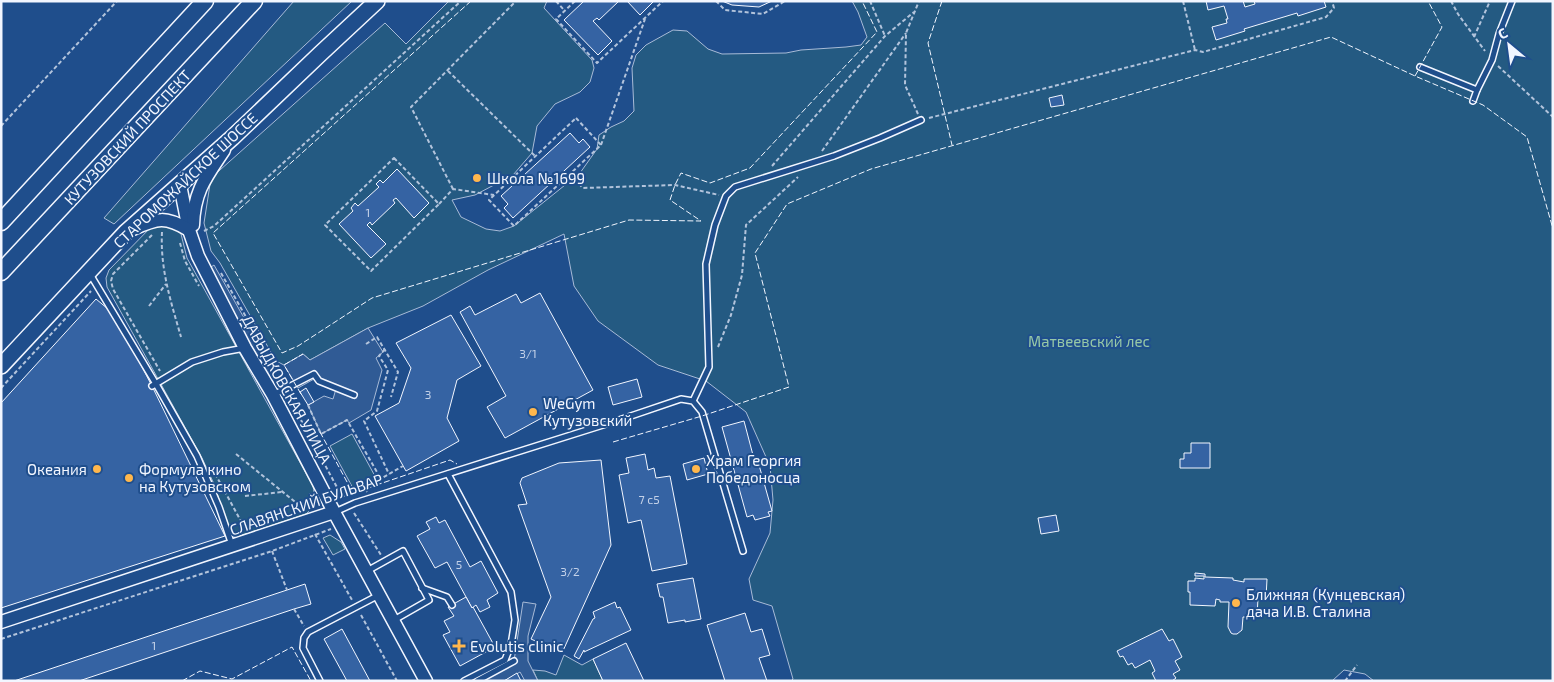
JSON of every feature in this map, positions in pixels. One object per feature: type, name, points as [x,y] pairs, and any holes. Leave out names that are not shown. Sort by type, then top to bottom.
[{"type":"main road","points":[[1,222],[205,1]]},
{"type":"main road","name":"КУТУЗОВСКИЙ ПРОСПЕКТ","points":[[1,272],[254,1]]},
{"type":"main road","name":"СТАРОМОЖАЙСКОЕ ШОССЕ","points":[[1,366],[126,232],[232,138],[377,1]]},
{"type":"street","points":[[187,237],[196,197],[202,184],[232,138]]},
{"type":"street","name":"ДАВЫДКОВСКАЯ УЛИЦА","points":[[180,185],[187,237],[245,348],[279,392],[334,512],[426,681]]},
{"type":"street","points":[[126,232],[158,219],[172,221],[187,237]]},
{"type":"street","name":"СЛАВЯНСКИЙ БУЛЬВАР","points":[[1,622],[334,512]]},
{"type":"lane","points":[[1473,101],[1492,60],[1499,34],[1512,1]]},
{"type":"lane","points":[[1420,66],[1478,90]]},
{"type":"lane","points":[[743,551],[702,412],[693,401],[709,367],[706,264],[715,225],[726,196],[735,187],[880,138],[921,120]]},
{"type":"lane","points":[[88,271],[197,456],[219,507],[232,546]]},
{"type":"lane","points":[[154,385],[192,362],[223,352],[245,348]]},
{"type":"lane","points":[[279,392],[314,374],[319,381],[354,395]]},
{"type":"lane","name":"СЛАВЯНСКИЙ БУЛЬВАР","points":[[334,512],[369,499],[681,399],[693,401]]},
{"type":"lane","points":[[448,474],[511,592],[515,620],[511,645],[505,660],[464,681]]},
{"type":"lane","points":[[366,571],[403,551],[429,600],[393,620]]},
{"type":"lane","points":[[422,587],[447,596],[452,605]]},
{"type":"lane","points":[[320,681],[303,648],[304,638],[308,632],[379,595]]},
{"type":"lane","points":[[478,681],[514,661]]},
{"type":"path","points":[[1,126],[117,1]]},
{"type":"path","points":[[203,231],[214,226],[462,1]]},
{"type":"path","points":[[453,189],[411,108],[516,1]]},
{"type":"path","points":[[556,1],[565,11]]},
{"type":"path","points":[[575,1],[556,19],[597,63],[663,1]]},
{"type":"path","points":[[716,1],[725,10],[763,14],[785,1]]},
{"type":"path","points":[[870,1],[885,36]]},
{"type":"path","points":[[709,367],[731,315],[742,275],[746,225],[813,162],[906,33],[919,1]]},
{"type":"path","points":[[1183,1],[1195,50]]},
{"type":"path","points":[[906,33],[905,85],[921,120],[1195,50],[1202,52],[1326,17],[1334,8],[1332,1]]},
{"type":"path","points":[[1474,36],[1490,1]]},
{"type":"path","points":[[760,179],[885,36],[914,12]]},
{"type":"path","points":[[601,145],[576,118],[489,200],[514,226],[601,145],[645,18]]},
{"type":"path","points":[[448,70],[535,156]]},
{"type":"path","points":[[439,204],[394,158],[326,225],[371,271],[439,204],[453,189]]},
{"type":"path","points":[[570,174],[583,188],[675,185],[726,196]]},
{"type":"path","points":[[453,189],[494,195]]},
{"type":"path","points":[[162,226],[161,248],[166,283],[181,337]]},
{"type":"path","points":[[152,234],[113,274],[111,280],[113,289],[164,379]]},
{"type":"path","points":[[187,237],[185,261],[203,294]]},
{"type":"path","points":[[217,266],[283,383],[279,392]]},
{"type":"path","points":[[149,306],[166,283]]},
{"type":"path","points":[[1,388],[97,285]]},
{"type":"path","points":[[366,344],[377,337],[398,372],[391,397]]},
{"type":"path","points":[[385,349],[379,356],[388,370],[377,411],[364,421],[389,474]]},
{"type":"path","points":[[308,406],[322,434],[347,420],[381,479]]},
{"type":"path","points":[[298,414],[340,493],[346,498],[357,519],[385,561]]},
{"type":"path","points":[[236,454],[305,510]]},
{"type":"path","points":[[210,464],[242,523],[255,527]]},
{"type":"path","points":[[369,499],[365,488],[403,466]]},
{"type":"path","points":[[297,513],[305,510],[310,500],[310,490]]},
{"type":"path","points":[[246,496],[282,492]]},
{"type":"path","points":[[1,639],[272,551],[341,525]]},
{"type":"path","points":[[314,531],[397,681]]},
{"type":"path","points":[[272,551],[287,590]]},
{"type":"path","points":[[294,609],[308,632]]},
{"type":"path","points":[[1345,681],[1357,665]]},
{"type":"green space","points":[[294,1],[352,1],[114,224],[104,218]]},
{"type":"green space","name":"Матвеевский лес","points":[[449,1],[547,1],[544,8],[592,60],[594,68],[590,82],[580,92],[555,104],[537,126],[532,153],[513,175],[475,195],[452,200],[461,217],[486,229],[500,231],[514,226],[580,173],[597,149],[599,135],[624,121],[634,111],[632,68],[636,55],[646,45],[673,30],[687,31],[708,49],[722,54],[786,53],[861,45],[867,37],[852,1],[1553,1],[1553,681],[1374,681],[1365,674],[1344,670],[1332,681],[791,681],[793,679],[772,606],[753,600],[749,579],[770,533],[773,500],[770,466],[746,412],[706,381],[658,365],[598,321],[574,286],[564,234],[488,270],[423,306],[368,328],[310,360],[303,354],[284,365],[276,361],[220,263],[211,251],[204,223],[211,178],[385,23],[406,44]]},
{"type":"green space","points":[[155,223],[172,226],[181,234],[187,258],[313,486],[314,501],[306,514],[237,537],[233,536],[230,532],[214,484],[202,458],[107,287],[106,278],[109,270]]},
{"type":"green space","points":[[352,434],[376,478],[354,490],[330,446]]},
{"type":"green space","points":[[330,535],[341,542],[345,549],[333,555],[323,538]]},
{"type":"green space","points":[[564,655],[582,665],[593,659],[603,681],[538,681],[533,670],[545,671],[556,675]]},
{"type":"shaded area","points":[[214,265],[273,369],[267,373],[208,269]]},
{"type":"shaded area","points":[[368,328],[383,352],[376,358],[382,370],[371,410],[349,423],[347,420],[321,434],[308,405],[324,396],[333,399],[336,389],[314,379],[298,388],[284,365],[303,354],[310,360]]},
{"type":"shaded area","points":[[523,602],[536,604],[528,636],[528,661],[538,681],[525,681],[520,672],[504,681],[477,681],[514,661]]},
{"type":"building","points":[[584,1],[619,1],[599,20],[597,18],[593,21],[612,41],[598,55],[564,20]]},
{"type":"building","points":[[627,1],[654,1],[640,15]]},
{"type":"building","points":[[722,1],[772,1],[759,7],[732,5]]},
{"type":"building","points":[[1206,1],[1243,1],[1245,7],[1255,4],[1254,1],[1324,1],[1326,7],[1298,16],[1297,13],[1244,29],[1245,31],[1216,40],[1212,27],[1227,23],[1226,19],[1228,19],[1224,6],[1208,10]]},
{"type":"building","points":[[1062,95],[1064,105],[1051,107],[1049,98]]},
{"type":"building","points":[[570,133],[579,143],[583,139],[590,147],[513,218],[504,208],[508,204],[501,196]]},
{"type":"building","points":[[397,169],[429,203],[414,218],[396,198],[393,200],[395,203],[372,225],[370,222],[367,225],[386,244],[371,258],[339,224],[353,211],[351,208],[355,203],[358,206],[379,187],[376,184],[380,180],[383,183]]},
{"type":"building","points":[[540,293],[593,390],[505,438],[487,407],[506,396],[460,312],[470,306],[475,315],[516,294],[521,303]]},
{"type":"building","name":"Океания","points":[[96,299],[114,314],[152,386],[225,536],[1,608],[1,403]]},
{"type":"building","points":[[451,315],[481,366],[457,380],[447,418],[459,441],[406,471],[375,416],[399,403],[411,368],[396,343]]},
{"type":"building","points":[[637,379],[642,397],[613,405],[608,387]]},
{"type":"building","points":[[306,388],[314,402],[308,405],[300,392]]},
{"type":"building","points":[[744,421],[754,459],[757,458],[772,511],[768,512],[770,516],[755,520],[753,515],[747,517],[722,427]]},
{"type":"building","points":[[1191,443],[1210,443],[1210,468],[1180,468],[1180,459],[1184,459],[1184,453],[1191,453]]},
{"type":"building","points":[[645,454],[648,470],[654,468],[656,478],[670,476],[687,564],[652,571],[641,520],[628,523],[619,475],[629,473],[626,458]]},
{"type":"building","name":"Храм Георгия Победоносца","points":[[704,458],[708,474],[687,480],[683,464]]},
{"type":"building","points":[[601,460],[611,545],[562,653],[531,639],[551,597],[518,505],[527,504],[520,483],[522,478],[559,463]]},
{"type":"building","points":[[1056,515],[1059,531],[1041,534],[1038,518]]},
{"type":"building","points":[[436,517],[439,523],[445,520],[470,567],[481,561],[498,593],[487,600],[490,607],[480,612],[476,605],[472,608],[447,562],[435,568],[417,536],[430,529],[426,522]]},
{"type":"building","points":[[1195,573],[1205,574],[1205,577],[1233,578],[1233,580],[1244,582],[1244,579],[1267,579],[1266,598],[1258,598],[1257,617],[1243,617],[1242,630],[1237,634],[1233,634],[1228,627],[1229,602],[1220,602],[1220,600],[1216,599],[1215,606],[1190,605],[1188,581],[1195,581],[1195,578],[1204,579],[1204,576],[1195,576]]},
{"type":"building","points":[[693,578],[701,619],[668,623],[663,597],[660,597],[657,584]]},
{"type":"building","points":[[305,584],[311,604],[79,681],[14,681]]},
{"type":"building","points":[[466,597],[495,647],[460,666],[443,635],[450,632],[444,621],[454,616],[448,607]]},
{"type":"building","points":[[615,602],[617,608],[620,607],[631,630],[584,652],[584,650],[579,659],[574,656],[595,618],[593,612]]},
{"type":"building","points":[[745,613],[751,632],[762,629],[770,655],[759,658],[767,681],[725,681],[707,625]]},
{"type":"building","points":[[342,629],[370,681],[347,681],[324,639]]},
{"type":"building","points":[[1162,629],[1169,641],[1173,639],[1182,657],[1175,661],[1180,670],[1173,674],[1176,678],[1172,681],[1156,681],[1152,673],[1155,671],[1150,660],[1135,668],[1132,663],[1128,665],[1123,656],[1120,657],[1117,651]]},
{"type":"building","points":[[626,643],[644,681],[603,681],[593,659]]},
{"type":"building","points":[[517,673],[521,681],[504,681]]},
{"type":"fence","points":[[471,1],[213,233],[282,353],[298,346],[372,298],[629,220],[701,221],[670,200],[681,173],[710,183],[750,168],[877,32],[862,1]]},
{"type":"fence","points":[[942,1],[928,43],[952,145]]},
{"type":"fence","points":[[1415,76],[1442,27],[1428,1]]},
{"type":"fence","points":[[613,442],[702,416],[789,387],[755,253],[787,204],[871,169],[1331,37],[1483,105],[1527,137],[1553,229]]},
{"type":"fence","points":[[301,394],[284,365],[303,354]]},
{"type":"fence","points":[[320,432],[353,493],[450,460],[457,464]]},
{"type":"fence","points":[[182,681],[200,671],[232,679],[292,647],[311,681]]},
{"type":"place","name":"Школа №1699","points":[[477,178]]},
{"type":"place","name":"WeGym Кутузовский","points":[[533,412]]},
{"type":"place","name":"Океания","points":[[97,469]]},
{"type":"place","name":"Храм Георгия Победоносца","points":[[696,469]]},
{"type":"place","name":"Формула кино на Кутузовском","points":[[129,478]]},
{"type":"place","name":"Ближняя (Кунцевская) дача И.В. Сталина","points":[[1236,603]]},
{"type":"place","name":"Evolutis clinic","points":[[459,646]]}]
